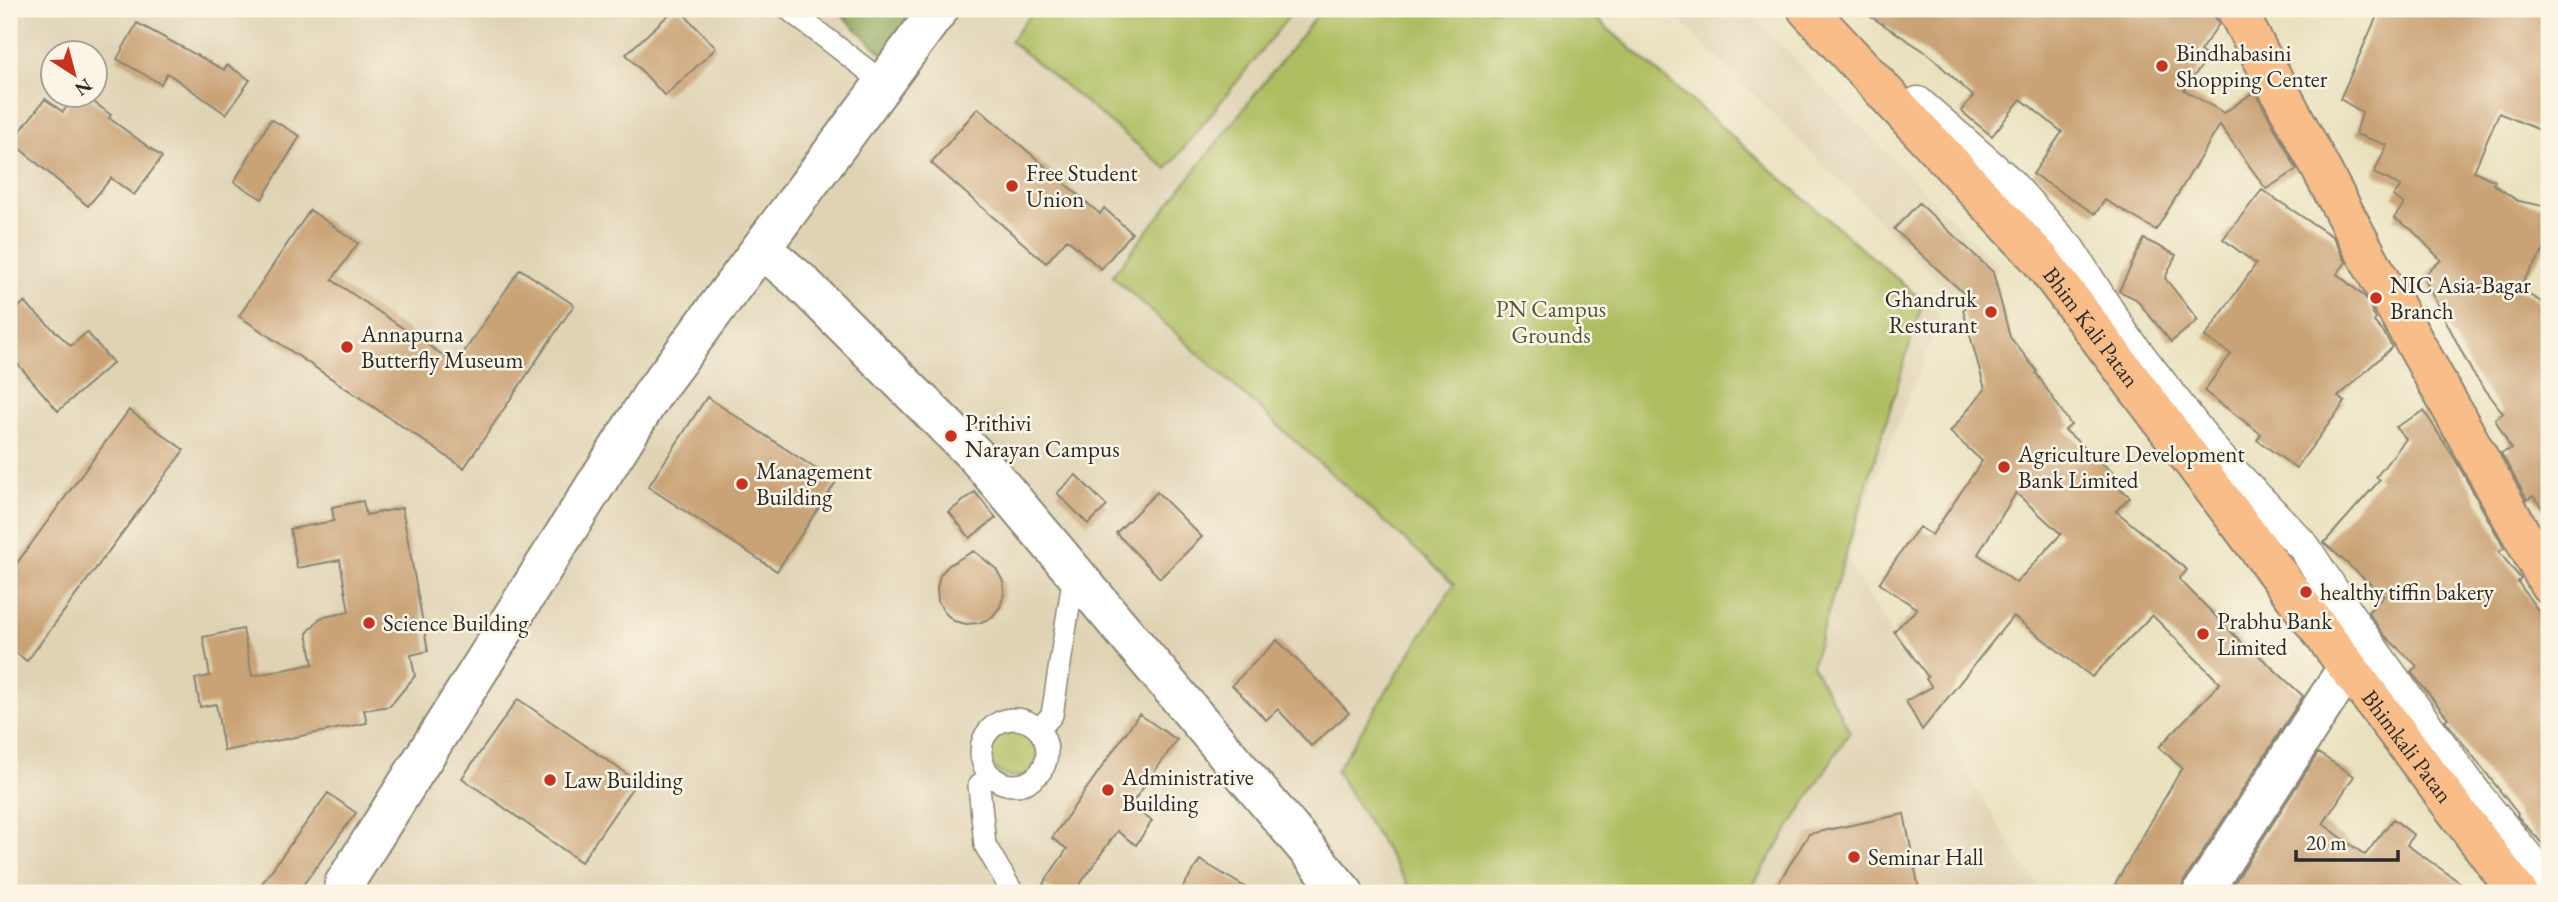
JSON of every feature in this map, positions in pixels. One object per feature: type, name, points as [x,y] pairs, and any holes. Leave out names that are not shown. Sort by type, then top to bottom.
[{"type":"main road","name":"Bhim Kali Patan","points":[[1807,9],[2040,259],[2347,668]]},
{"type":"main road","points":[[2236,9],[2380,280],[2549,584]]},
{"type":"main road","name":"Bhimkali Patan","points":[[2347,668],[2518,893]]},
{"type":"street","points":[[344,884],[654,392],[939,9]]},
{"type":"street","points":[[1827,9],[1884,72],[1949,133],[2006,180],[2069,250],[2124,336],[2216,455],[2304,547],[2354,624],[2477,796],[2549,884]]},
{"type":"street","points":[[761,248],[800,281],[977,457],[1344,893]]},
{"type":"street","points":[[2202,893],[2347,668]]},
{"type":"lane","points":[[788,9],[884,83]]},
{"type":"lane","points":[[1038,729],[1052,715],[1074,573]]},
{"type":"lane","points":[[1016,718],[1027,720],[1038,729],[1046,740],[1047,755],[1043,768],[1034,778],[1021,785],[1007,785],[990,775],[981,756],[981,745],[994,725],[1016,718]]},
{"type":"lane","points":[[990,775],[979,786],[985,845],[1013,893]]},
{"type":"shaded area","name":"Prithivi Narayan Campus","points":[[9,9],[1590,9],[1941,317],[1845,556],[1935,705],[1974,786],[2042,893],[9,893]]},
{"type":"shaded area","points":[[1668,9],[1746,9],[1999,268],[1962,304]]},
{"type":"green space","points":[[835,9],[923,9],[887,58]]},
{"type":"green space","points":[[1035,9],[1295,9],[1167,169],[1010,41]]},
{"type":"green space","name":"PN Campus Grounds","points":[[1322,9],[1585,9],[1923,301],[1812,665],[1850,731],[1748,893],[1413,893],[1336,771],[1454,584],[1112,276]]},
{"type":"green space","points":[[1014,727],[1031,735],[1039,752],[1031,769],[1014,777],[997,769],[989,752],[997,735]]},
{"type":"building","points":[[675,9],[679,9],[716,48],[665,96],[626,54]]},
{"type":"building","points":[[1859,9],[2210,9],[2219,24],[2200,51],[2208,57],[2184,90],[2224,113],[2255,91],[2297,170],[2266,189],[2220,125],[2156,230],[2105,200],[2095,214],[2033,174],[2062,132],[2021,99],[1992,136],[1961,111],[1973,96],[1927,53]]},
{"type":"building","points":[[2380,9],[2549,9],[2549,134],[2499,113],[2474,171],[2495,181],[2493,184],[2518,201],[2549,207],[2549,243],[2518,289],[2549,306],[2549,516],[2533,496],[2527,500],[2501,453],[2511,449],[2495,419],[2503,413],[2472,372],[2426,282],[2426,274],[2441,260],[2412,230],[2394,218],[2404,204],[2393,196],[2401,186],[2374,173],[2387,145],[2356,134],[2362,112],[2340,99]]},
{"type":"building","points":[[137,23],[224,70],[227,65],[250,80],[226,114],[167,73],[161,84],[117,59]]},
{"type":"building","points":[[38,108],[57,108],[63,112],[66,108],[102,108],[111,115],[109,118],[162,157],[134,195],[111,178],[88,206],[12,142]]},
{"type":"building","name":"Free Student Union","points":[[978,108],[1100,214],[1104,208],[1132,233],[1101,269],[1067,239],[1046,263],[931,163]]},
{"type":"building","points":[[271,119],[300,136],[262,199],[234,182]]},
{"type":"building","points":[[2262,190],[2333,237],[2346,262],[2337,274],[2365,297],[2376,319],[2374,322],[2392,347],[2338,397],[2345,402],[2296,468],[2257,440],[2261,434],[2204,391],[2231,354],[2205,337],[2256,264],[2223,239]]},
{"type":"building","points":[[1919,203],[1993,272],[2010,337],[2037,371],[2071,425],[2065,430],[2112,472],[2108,477],[2130,497],[2116,511],[2187,570],[2179,579],[2251,652],[2253,650],[2303,696],[2184,881],[2180,893],[2110,893],[2182,768],[2159,747],[2220,683],[2152,615],[2092,677],[2013,616],[1922,730],[1906,701],[1932,687],[1926,679],[1928,677],[1894,631],[1917,609],[1879,583],[1919,527],[1932,535],[1982,461],[1950,432],[1985,389],[1963,310],[1972,301],[1894,229]],"holes":[[[2016,493],[2061,534],[2016,583],[1978,554]]]},
{"type":"building","name":"Annapurna Butterfly Museum","points":[[310,210],[358,243],[332,280],[456,364],[520,269],[574,305],[464,468],[239,316]]},
{"type":"building","points":[[2144,239],[2176,255],[2165,278],[2198,320],[2171,342],[2136,299],[2119,291]]},
{"type":"building","points":[[24,302],[71,346],[87,332],[113,363],[58,411],[9,354],[9,317]]},
{"type":"building","name":"Management Building","points":[[707,397],[836,482],[777,571],[648,487]]},
{"type":"building","points":[[129,410],[184,450],[27,661],[9,648],[9,574]]},
{"type":"building","points":[[2424,411],[2456,461],[2504,548],[2499,552],[2521,579],[2518,582],[2549,626],[2549,851],[2517,816],[2445,720],[2448,718],[2411,672],[2417,666],[2384,635],[2369,614],[2384,596],[2324,543],[2380,480],[2376,477],[2406,439],[2396,427]]},
{"type":"building","points":[[1076,475],[1107,506],[1088,524],[1057,493]]},
{"type":"building","points":[[975,492],[996,518],[970,538],[949,512]]},
{"type":"building","points":[[1157,492],[1202,537],[1160,578],[1116,533]]},
{"type":"building","name":"Science Building","points":[[363,501],[366,515],[402,508],[428,651],[411,655],[415,676],[390,706],[364,710],[367,723],[224,751],[216,704],[200,707],[195,679],[210,676],[203,637],[243,629],[252,676],[313,664],[307,633],[320,618],[349,612],[340,560],[297,568],[290,529],[334,521],[332,507]]},
{"type":"building","points":[[974,551],[996,569],[1003,581],[1004,594],[1000,607],[991,618],[966,624],[954,621],[944,612],[938,601],[937,588],[940,575],[949,565]]},
{"type":"building","points":[[1277,640],[1349,713],[1311,746],[1278,709],[1266,720],[1232,685]]},
{"type":"building","name":"Law Building","points":[[518,699],[637,781],[581,862],[462,778]]},
{"type":"building","name":"Administrative Building","points":[[1139,714],[1177,740],[1130,806],[1152,821],[1136,845],[1117,831],[1074,893],[1057,893],[1043,884],[1067,849],[1052,838]]},
{"type":"building","points":[[2318,753],[2354,776],[2323,824],[2365,855],[2393,819],[2414,835],[2407,845],[2475,893],[2228,893]]},
{"type":"building","points":[[328,793],[356,813],[297,893],[255,893]]},
{"type":"building","name":"Seminar Hall","points":[[1904,814],[1920,893],[1772,893],[1809,834]]},
{"type":"building","points":[[1200,860],[1255,893],[1179,893]]},
{"type":"place","name":"Bindhabasini Shopping Center","points":[[2162,66]]},
{"type":"place","name":"Free Student Union","points":[[1012,186]]},
{"type":"place","name":"NIC Asia-Bagar Branch","points":[[2376,298]]},
{"type":"place","name":"Ghandruk Resturant","points":[[1991,312]]},
{"type":"place","name":"Annapurna Butterfly Museum","points":[[347,347]]},
{"type":"place","name":"Prithivi Narayan Campus","points":[[951,436]]},
{"type":"place","name":"Agriculture Development Bank Limited","points":[[2004,467]]},
{"type":"place","name":"Management Building","points":[[742,484]]},
{"type":"place","name":"healthy tiffin bakery","points":[[2306,592]]},
{"type":"place","name":"Science Building","points":[[369,623]]},
{"type":"place","name":"Prabhu Bank Limited","points":[[2203,634]]},
{"type":"place","name":"Law Building","points":[[550,780]]},
{"type":"place","name":"Administrative Building","points":[[1108,790]]},
{"type":"place","name":"Seminar Hall","points":[[1854,857]]}]
